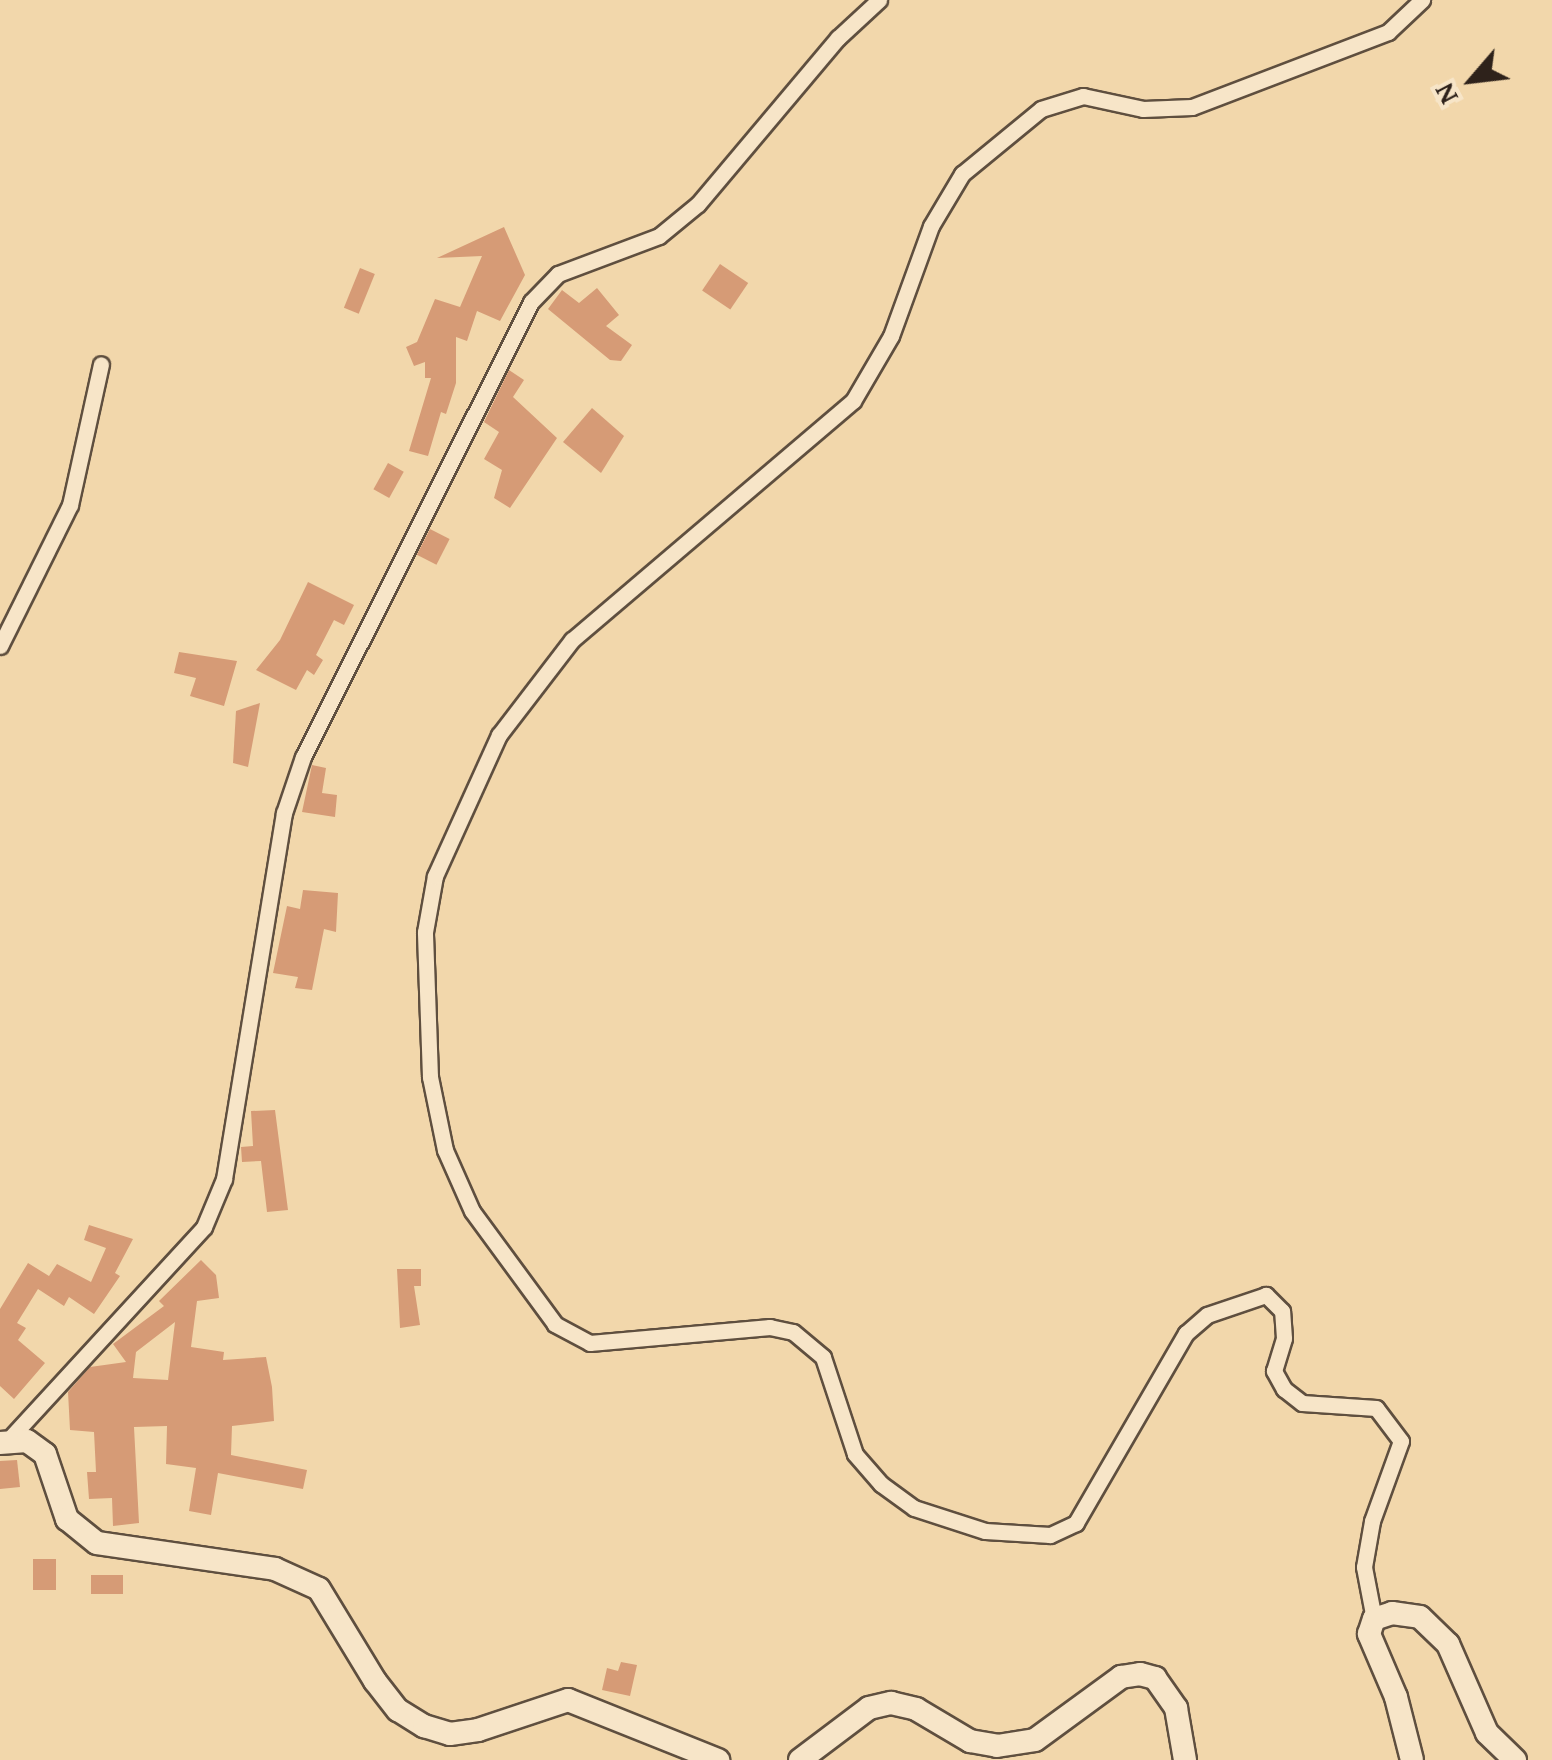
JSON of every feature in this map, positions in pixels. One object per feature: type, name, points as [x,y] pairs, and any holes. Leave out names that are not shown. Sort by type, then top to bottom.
[{"type":"main road","points":[[6,1440],[45,1454],[58,1503],[88,1539],[276,1569],[319,1588],[375,1682],[398,1710],[424,1726],[450,1734],[478,1730],[568,1700],[718,1760]]},
{"type":"main road","points":[[1412,1760],[1396,1698],[1372,1653],[1374,1619],[1407,1612],[1432,1624],[1448,1644],[1487,1733],[1515,1760]]},
{"type":"main road","points":[[800,1760],[869,1708],[891,1703],[916,1709],[970,1741],[997,1746],[1036,1740],[1121,1677],[1140,1674],[1155,1678],[1176,1708],[1186,1760]]},
{"type":"street","points":[[6,1440],[204,1226],[224,1178],[284,812],[303,757],[531,302],[558,274],[659,236],[698,204],[838,38],[879,0]]},
{"type":"street","points":[[1374,1619],[1364,1567],[1372,1521],[1400,1441],[1376,1408],[1302,1404],[1284,1389],[1274,1371],[1284,1338],[1282,1311],[1266,1295],[1207,1314],[1186,1334],[1076,1523],[1050,1535],[986,1531],[914,1508],[881,1484],[855,1454],[823,1356],[793,1332],[770,1328],[590,1343],[555,1324],[472,1211],[446,1150],[430,1077],[424,932],[435,876],[499,735],[572,640],[853,401],[891,336],[931,226],[976,160],[1041,109],[1083,96],[1144,109],[1192,107],[1388,32],[1422,0]]},
{"type":"street","points":[[0,646],[70,505],[100,364]]},
{"type":"building","points":[[504,227],[525,275],[500,321],[477,311],[467,341],[456,337],[456,383],[446,414],[441,412],[428,456],[409,451],[431,378],[425,378],[425,362],[414,366],[406,347],[417,342],[435,299],[460,307],[482,256],[437,258]]},
{"type":"building","points":[[720,264],[748,283],[730,310],[702,291]]},
{"type":"building","points":[[360,268],[375,274],[359,314],[344,308]]},
{"type":"building","points":[[597,288],[619,315],[606,326],[632,345],[621,361],[610,360],[548,309],[562,290],[579,303]]},
{"type":"building","points":[[509,370],[524,380],[513,397],[557,438],[510,508],[494,498],[502,470],[484,459],[499,432],[484,422]]},
{"type":"building","points":[[592,408],[624,436],[601,473],[563,442]]},
{"type":"building","points":[[388,463],[404,472],[389,498],[373,489]]},
{"type":"building","points":[[430,529],[450,539],[436,565],[417,555]]},
{"type":"building","points":[[308,582],[354,605],[344,625],[334,620],[316,655],[323,660],[314,675],[307,670],[296,690],[256,670],[280,640]]},
{"type":"building","points":[[179,652],[237,661],[224,706],[190,696],[196,678],[174,673]]},
{"type":"building","points":[[260,703],[248,767],[233,763],[236,711]]},
{"type":"building","points":[[312,765],[326,768],[322,793],[337,795],[335,817],[302,812]]},
{"type":"building","points":[[303,890],[338,893],[336,932],[324,929],[312,990],[295,988],[298,977],[273,973],[287,906],[300,909]]},
{"type":"building","points":[[275,1110],[288,1210],[267,1212],[261,1161],[242,1162],[241,1147],[253,1146],[251,1111]]},
{"type":"building","points":[[89,1225],[133,1239],[115,1273],[120,1276],[94,1314],[69,1297],[64,1306],[38,1289],[17,1323],[26,1328],[18,1340],[45,1363],[14,1399],[0,1386],[0,1309],[28,1263],[49,1276],[57,1264],[91,1282],[106,1248],[84,1240]]},
{"type":"building","points":[[201,1260],[216,1275],[219,1298],[197,1301],[191,1347],[224,1352],[223,1360],[266,1357],[272,1387],[274,1421],[232,1426],[231,1455],[307,1470],[303,1489],[218,1473],[211,1515],[189,1511],[196,1468],[166,1464],[167,1426],[134,1427],[139,1523],[113,1526],[112,1498],[89,1499],[87,1472],[96,1472],[94,1432],[70,1430],[68,1392],[90,1367],[126,1362],[113,1344],[164,1306],[159,1301]],"holes":[[[175,1322],[168,1380],[133,1378],[136,1352]]]},
{"type":"building","points":[[397,1269],[421,1269],[421,1286],[414,1286],[420,1325],[400,1328]]},
{"type":"building","points":[[17,1460],[20,1487],[0,1489],[0,1461]]},
{"type":"building","points":[[33,1559],[56,1559],[56,1590],[33,1590]]},
{"type":"building","points":[[91,1575],[123,1575],[123,1594],[91,1594]]},
{"type":"building","points":[[621,1662],[637,1665],[630,1696],[602,1690],[607,1668],[618,1671]]}]
